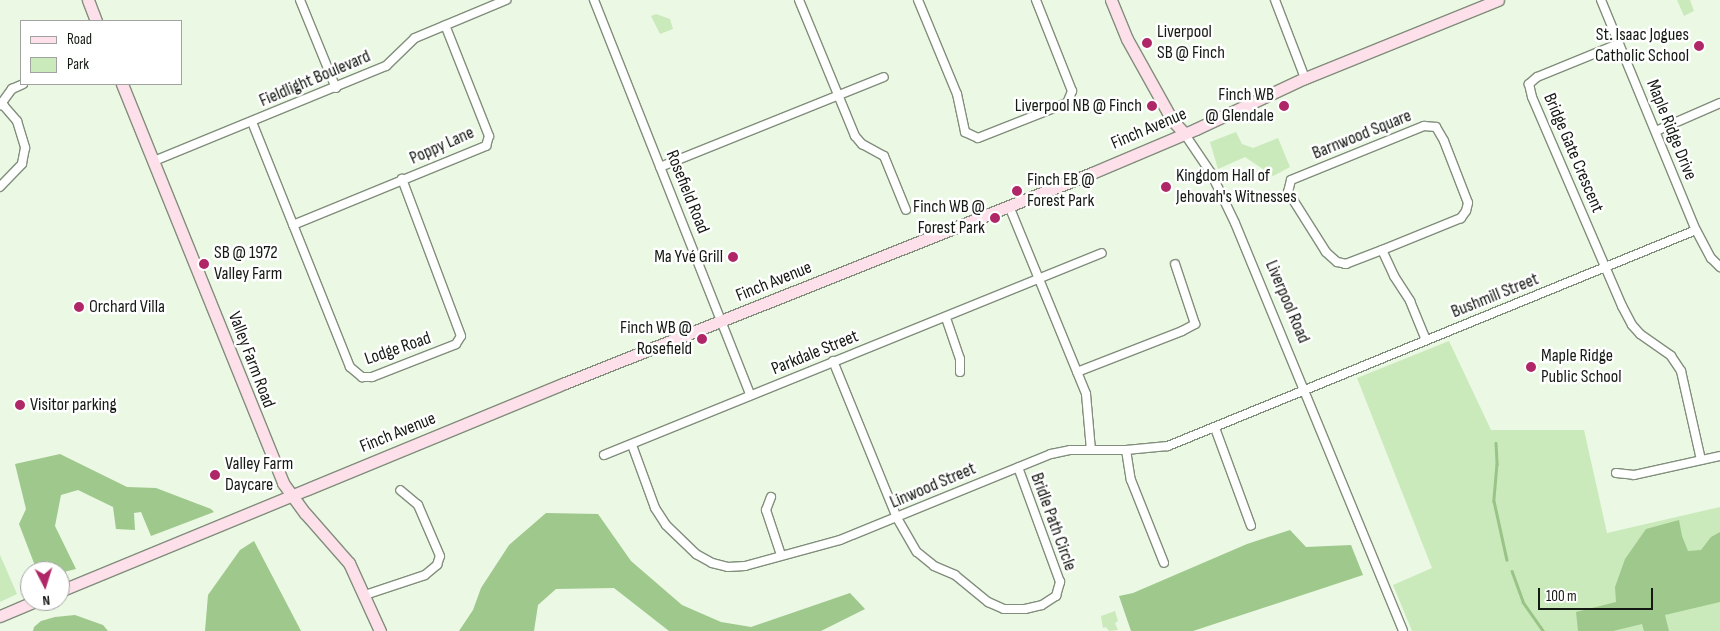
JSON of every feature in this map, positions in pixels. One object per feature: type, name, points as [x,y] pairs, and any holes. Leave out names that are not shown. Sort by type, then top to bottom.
[{"type":"main road","points":[[88,0],[96,20]]},
{"type":"main road","name":"Liverpool Road","points":[[1112,0],[1127,39],[1172,120],[1184,133]]},
{"type":"main road","name":"Finch Avenue","points":[[70,587],[565,383],[1009,206],[1184,133],[1305,78],[1498,0]]},
{"type":"main road","name":"Valley Farm Road","points":[[122,85],[264,440],[283,483],[349,563],[380,631]]},
{"type":"main road","points":[[0,616],[20,608]]},
{"type":"street","points":[[300,0],[336,88]]},
{"type":"street","name":"Fieldlight Boulevard","points":[[154,161],[386,66],[415,38],[506,0]]},
{"type":"street","name":"Rosefield Road","points":[[594,0],[750,395]]},
{"type":"street","points":[[799,0],[855,136],[862,144],[884,156],[906,210]]},
{"type":"street","points":[[918,0],[957,94],[965,132],[978,138],[1067,103],[1072,91],[1036,0]]},
{"type":"street","points":[[1275,0],[1305,78]]},
{"type":"street","name":"Maple Ridge Drive","points":[[1601,0],[1696,230],[1711,258],[1720,267]]},
{"type":"street","name":"Poppy Lane","points":[[293,225],[486,146],[489,136],[445,25]]},
{"type":"street","name":"Bridge Gate Crescent","points":[[1606,267],[1532,97],[1529,84],[1537,77],[1618,44]]},
{"type":"street","points":[[660,167],[884,77]]},
{"type":"street","points":[[0,186],[22,164],[24,148],[17,121],[0,105],[12,89],[21,85]]},
{"type":"street","points":[[1656,131],[1720,103]]},
{"type":"street","name":"Lodge Road","points":[[252,122],[350,367],[362,377],[372,377],[456,344],[461,336],[402,179]]},
{"type":"street","name":"Barnwood Square","points":[[1424,126],[1436,127],[1461,182],[1468,202],[1466,211],[1461,218],[1382,250],[1346,264],[1337,262],[1326,252],[1288,192],[1290,182],[1295,178],[1424,126]]},
{"type":"street","name":"Liverpool Road","points":[[1184,133],[1211,173],[1232,216],[1403,631]]},
{"type":"street","points":[[1009,206],[1086,394],[1091,450]]},
{"type":"street","name":"Bushmill Street","points":[[1305,390],[1606,267],[1664,241],[1696,230]]},
{"type":"street","points":[[1382,250],[1394,276],[1410,301],[1426,340]]},
{"type":"street","name":"Parkdale Street","points":[[604,455],[632,446],[750,395],[946,318],[979,302],[1102,253]]},
{"type":"street","points":[[1077,372],[1182,331],[1195,324],[1175,264]]},
{"type":"street","points":[[1606,267],[1632,325],[1640,334],[1671,356],[1682,371],[1701,460]]},
{"type":"street","points":[[946,318],[960,359],[960,372]]},
{"type":"street","name":"Bridle Path Circle","points":[[834,361],[897,518],[917,552],[934,566],[955,575],[988,602],[1004,608],[1025,609],[1042,605],[1056,596],[1060,582],[1018,467]]},
{"type":"street","name":"Linwood Street","points":[[632,446],[655,508],[666,525],[696,554],[712,563],[728,567],[745,566],[840,540],[1051,454],[1070,450],[1126,450],[1168,446],[1305,390]]},
{"type":"street","points":[[1215,428],[1252,526]]},
{"type":"street","points":[[1126,450],[1131,480],[1164,564]]},
{"type":"street","points":[[1616,473],[1634,476],[1720,456]]},
{"type":"street","points":[[365,595],[425,575],[437,566],[440,556],[418,505],[400,490]]},
{"type":"street","points":[[771,497],[766,510],[781,555]]},
{"type":"green space","points":[[1677,0],[1690,0],[1694,11],[1684,16]]},
{"type":"green space","points":[[656,14],[670,19],[673,29],[660,34],[651,16]]},
{"type":"green space","points":[[1236,132],[1242,144],[1253,148],[1278,138],[1290,167],[1273,176],[1245,157],[1218,169],[1210,142]]},
{"type":"green space","points":[[1449,341],[1491,430],[1584,430],[1607,533],[1720,507],[1720,631],[1412,631],[1393,585],[1432,568],[1357,378]]},
{"type":"green space","points":[[60,454],[127,487],[156,488],[211,509],[214,512],[151,536],[141,512],[134,513],[135,530],[116,529],[113,507],[78,490],[61,495],[55,526],[76,569],[70,570],[70,561],[33,561],[19,524],[26,509],[15,464]]},
{"type":"green space","points":[[546,513],[598,514],[631,561],[682,605],[721,622],[751,627],[850,593],[865,609],[821,631],[669,631],[614,588],[556,589],[538,605],[534,631],[459,631],[473,610],[481,588],[509,545]]},
{"type":"green space","points":[[1679,520],[1682,536],[1688,551],[1701,550],[1711,537],[1720,532],[1720,602],[1665,615],[1669,631],[1644,631],[1642,624],[1613,631],[1578,631],[1576,612],[1616,602],[1615,587],[1625,559],[1646,529]]},
{"type":"green space","points":[[1290,530],[1306,547],[1351,545],[1363,575],[1193,631],[1131,631],[1119,596],[1133,593],[1247,544]]},
{"type":"green space","points":[[254,541],[301,631],[205,631],[208,595],[240,550]]},
{"type":"green space","points":[[0,555],[17,594],[0,602]]},
{"type":"green space","points":[[1115,611],[1118,621],[1115,623],[1118,630],[1109,631],[1106,627],[1103,628],[1101,616]]},
{"type":"green space","points":[[75,615],[103,625],[108,631],[33,631],[34,627],[41,621],[55,617]]},
{"type":"waterway","points":[[1496,443],[1497,464],[1494,501],[1507,560]]},
{"type":"waterway","points":[[1512,571],[1523,602],[1543,631]]},
{"type":"place","name":"Liverpool SB @ Finch","points":[[1147,43]]},
{"type":"place","name":"St. Isaac Jogues Catholic School","points":[[1699,46]]},
{"type":"place","name":"Liverpool NB @ Finch","points":[[1152,106]]},
{"type":"place","name":"Finch WB @ Glendale","points":[[1284,106]]},
{"type":"place","name":"Kingdom Hall of Jehovah's Witnesses","points":[[1166,187]]},
{"type":"place","name":"Finch EB @ Forest Park","points":[[1017,191]]},
{"type":"place","name":"Finch WB @ Forest Park","points":[[995,218]]},
{"type":"place","name":"Ma Yvé Grill","points":[[733,257]]},
{"type":"place","name":"SB @ 1972 Valley Farm","points":[[204,264]]},
{"type":"place","name":"Orchard Villa","points":[[79,307]]},
{"type":"place","name":"Finch WB @ Rosefield","points":[[702,339]]},
{"type":"place","name":"Maple Ridge Public School","points":[[1531,367]]},
{"type":"place","name":"Visitor parking","points":[[20,405]]},
{"type":"place","name":"Valley Farm Daycare","points":[[215,475]]}]
